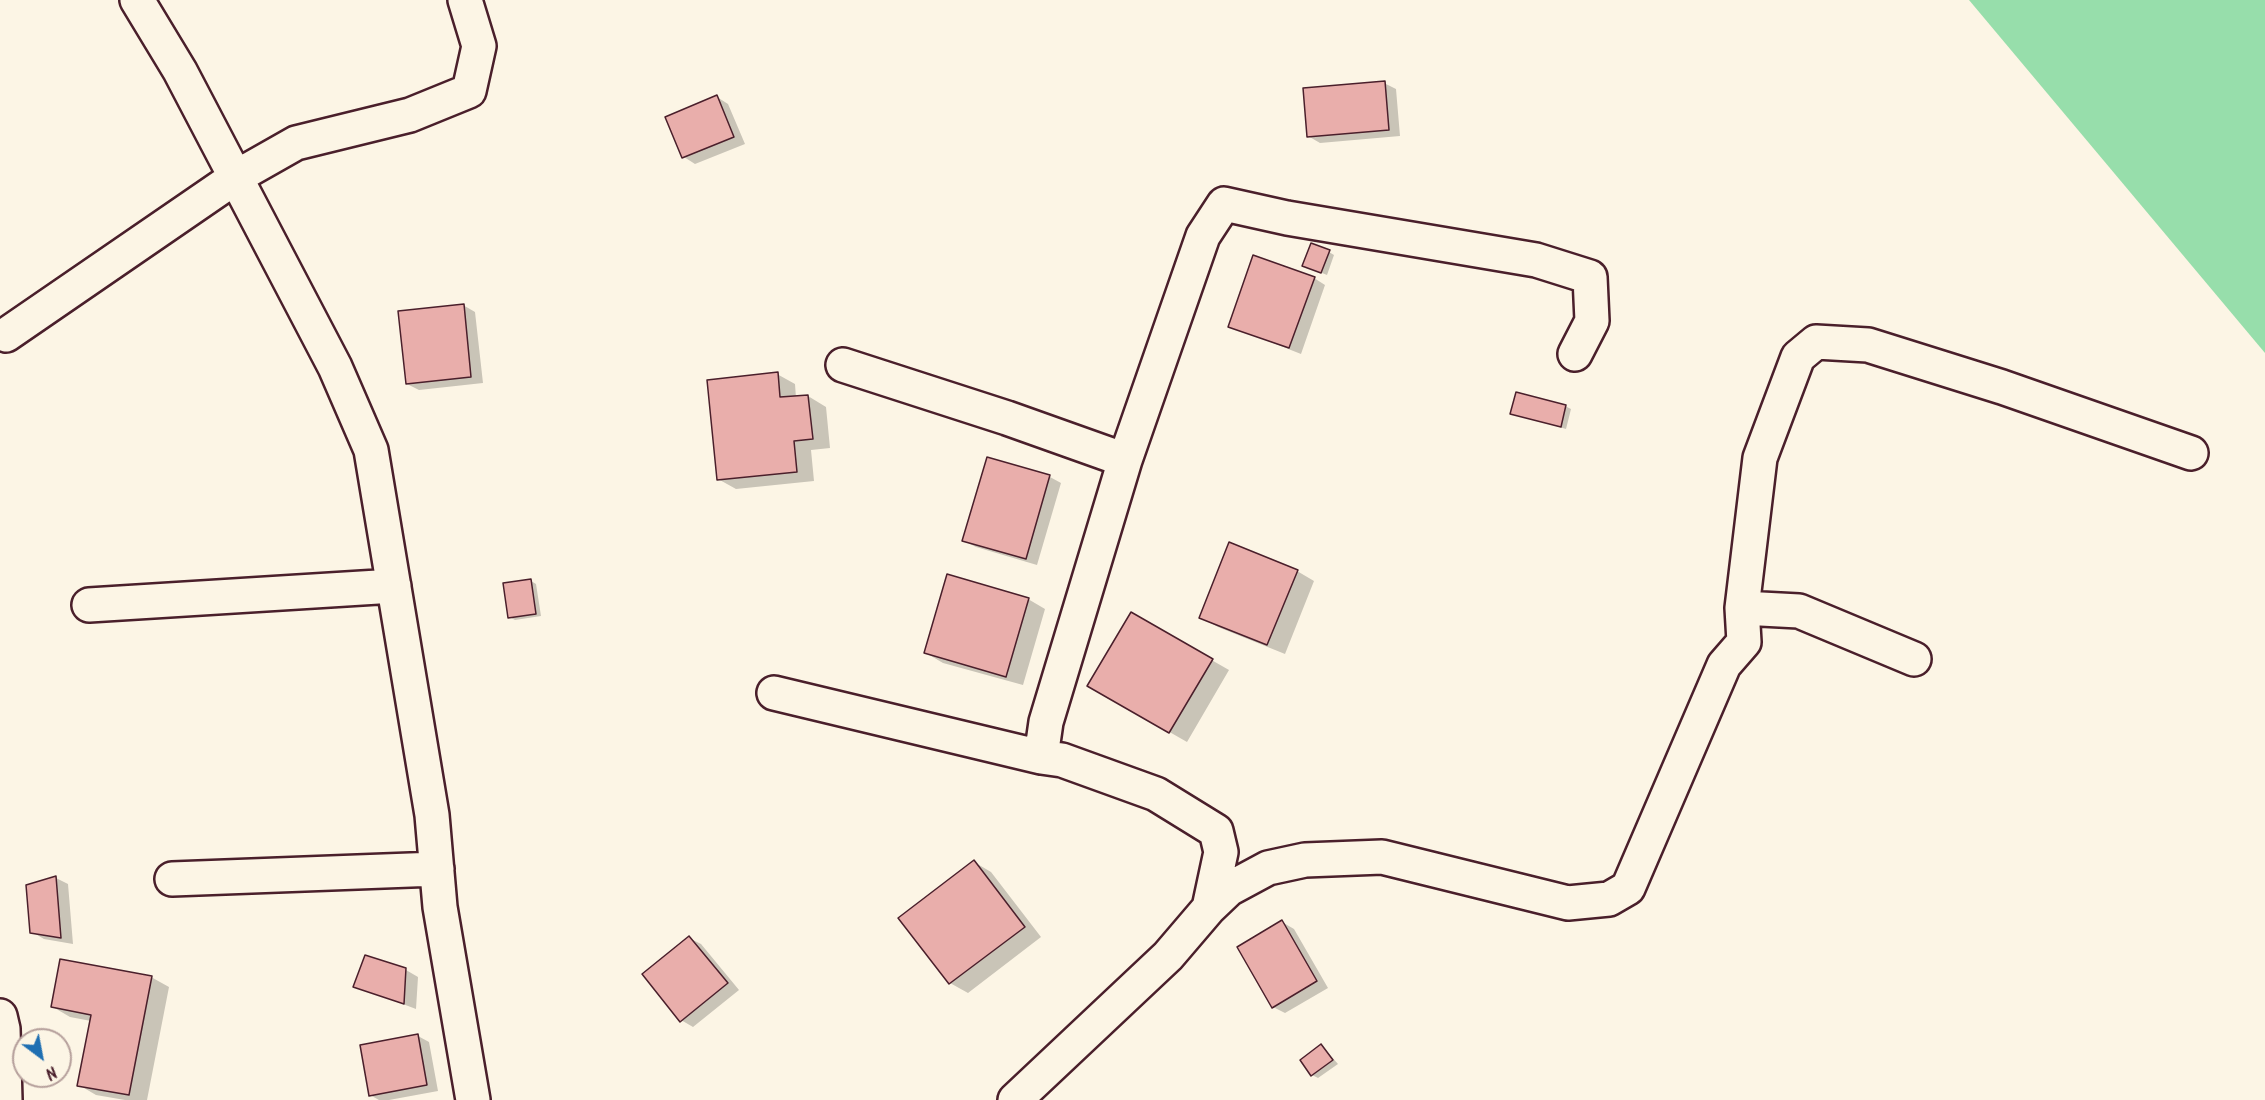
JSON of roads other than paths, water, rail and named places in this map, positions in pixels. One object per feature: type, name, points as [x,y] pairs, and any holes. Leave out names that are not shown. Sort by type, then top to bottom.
[{"type":"street","points":[[136,0],[180,71],[236,177],[335,367],[371,450],[432,815],[440,907],[473,1100]]},
{"type":"street","points":[[6,335],[236,177],[296,143],[410,115],[469,91],[479,46],[465,0]]},
{"type":"street","points":[[1041,757],[1046,722],[1125,460],[1203,236],[1224,204],[1287,218],[1536,260],[1590,277],[1592,321],[1575,354]]},
{"type":"street","points":[[1015,1100],[1168,956],[1209,908],[1230,889],[1268,868],[1305,860],[1382,856],[1568,903],[1609,899],[1628,888],[1724,665],[1744,642],[1742,608],[1760,458],[1798,357],[1816,342],[1868,345],[2002,387],[2191,453]]},
{"type":"street","points":[[843,365],[1007,418],[1125,460]]},
{"type":"street","points":[[89,605],[394,586]]},
{"type":"street","points":[[1742,608],[1799,611],[1914,659]]},
{"type":"street","points":[[774,693],[1041,757],[1062,760],[1156,794],[1216,831],[1221,852],[1209,908]]},
{"type":"street","points":[[172,879],[437,869]]},
{"type":"street","points":[[0,1016],[3,1029],[5,1100]]}]
